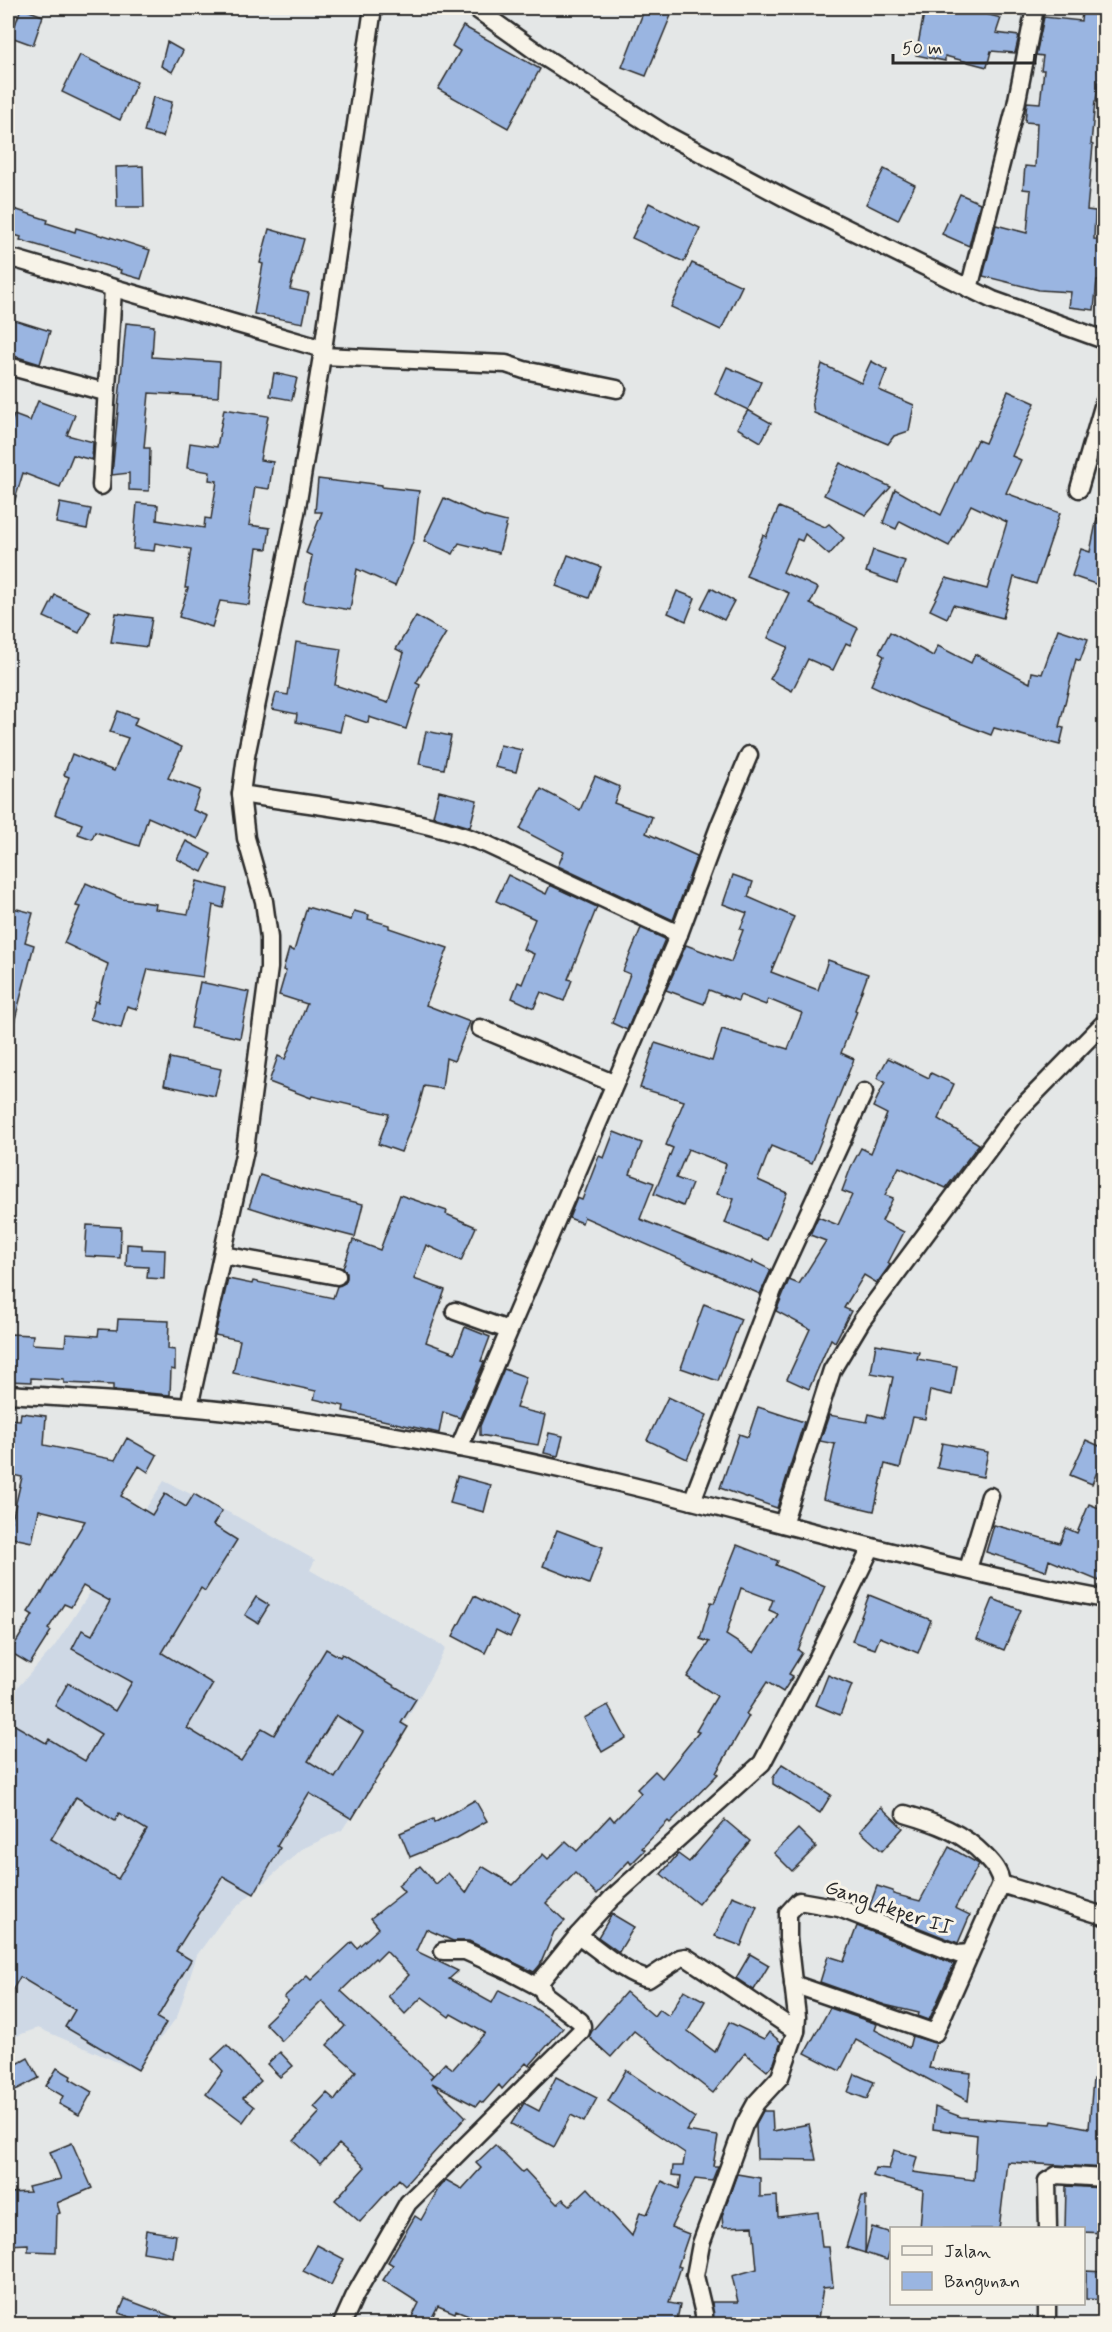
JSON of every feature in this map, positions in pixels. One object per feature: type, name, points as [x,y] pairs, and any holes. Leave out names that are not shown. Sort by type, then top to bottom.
[{"type":"street","points":[[189,1407],[245,1150],[269,968],[269,938],[264,901],[246,838],[241,794],[246,756],[296,513],[323,352],[373,8]]},
{"type":"street","points":[[475,8],[541,55],[665,134],[787,199],[993,300],[1104,340]]},
{"type":"street","points":[[969,289],[1016,105],[1035,8]]},
{"type":"street","points":[[8,257],[323,352],[506,364],[524,370],[617,389]]},
{"type":"street","points":[[101,486],[112,289]]},
{"type":"street","points":[[8,366],[105,392]]},
{"type":"street","points":[[1079,489],[1104,403]]},
{"type":"street","points":[[459,1448],[679,934],[720,824],[749,755]]},
{"type":"street","points":[[241,794],[340,809],[455,832],[495,848],[679,934]]},
{"type":"street","points":[[783,1524],[832,1370],[862,1320],[1014,1115],[1104,1023]]},
{"type":"street","points":[[480,1028],[614,1083]]},
{"type":"street","points":[[692,1501],[772,1290],[864,1092]]},
{"type":"street","points":[[223,1255],[337,1276]]},
{"type":"street","points":[[455,1311],[508,1329]]},
{"type":"street","points":[[8,1394],[189,1407],[306,1422],[459,1448],[692,1501],[871,1548],[1104,1599]]},
{"type":"street","points":[[968,1569],[990,1496]]},
{"type":"street","points":[[342,2325],[355,2295],[408,2203],[581,2031],[580,2021],[544,1994],[540,1983],[578,1935],[612,1898],[762,1763],[819,1655],[871,1548]]},
{"type":"street","points":[[905,1814],[934,1822],[958,1833],[976,1846],[996,1867],[1000,1884],[1104,1916]]},
{"type":"street","name":"Gang Akper II","points":[[970,1953],[958,1954],[839,1908],[799,1901],[788,1913],[793,1984],[935,2033],[970,1953],[1000,1884]]},
{"type":"street","points":[[578,1935],[643,1978],[648,1979],[683,1956],[690,1958],[796,2031]]},
{"type":"street","points":[[443,1951],[465,1951],[541,1988]]},
{"type":"street","points":[[704,2325],[704,2314],[695,2276],[701,2244],[744,2125],[756,2103],[780,2077],[796,2031],[797,2017],[793,1984]]},
{"type":"street","points":[[1048,2227],[1047,2181],[1057,2175],[1104,2178]]},
{"type":"street","points":[[1047,2305],[1047,2325]]},
{"type":"shaded area","points":[[164,1481],[234,1515],[315,1560],[310,1570],[446,1648],[369,1789],[342,1830],[302,1849],[224,1918],[197,1955],[177,2017],[136,2070],[38,2028],[8,2039],[8,1698],[54,1647]]},
{"type":"building","points":[[21,8],[43,16],[33,45],[11,37]]},
{"type":"building","points":[[645,8],[674,8],[646,76],[622,67]]},
{"type":"building","points":[[925,8],[963,8],[1001,18],[996,33],[1019,36],[1015,53],[991,51],[987,67],[945,56],[945,61],[916,55]]},
{"type":"building","points":[[1092,8],[1104,8],[1104,55],[1102,78],[1099,78],[1095,101],[1087,210],[1095,211],[1094,239],[1104,240],[1104,280],[1097,280],[1094,310],[1069,307],[1071,292],[1039,290],[983,276],[996,225],[1027,233],[1031,190],[1023,189],[1025,166],[1035,167],[1037,123],[1025,122],[1027,102],[1040,103],[1044,70],[1041,70],[1043,56],[1036,55],[1044,17],[1081,21],[1082,12],[1091,13]]},
{"type":"building","points":[[463,26],[540,69],[508,128],[438,89],[460,51],[452,46]]},
{"type":"building","points":[[167,42],[183,51],[172,72],[161,66]]},
{"type":"building","points":[[80,55],[137,82],[120,120],[62,92]]},
{"type":"building","points":[[153,97],[172,102],[163,137],[144,132]]},
{"type":"building","points":[[143,166],[144,207],[117,207],[116,167]]},
{"type":"building","points":[[884,169],[915,185],[898,220],[866,204]]},
{"type":"building","points":[[960,194],[980,203],[969,246],[942,234]]},
{"type":"building","points":[[649,203],[700,228],[684,262],[632,238]]},
{"type":"building","points":[[8,207],[48,220],[47,223],[75,232],[76,228],[150,250],[141,279],[120,273],[121,270],[20,240],[21,237],[8,233]]},
{"type":"building","points":[[269,229],[304,239],[290,289],[309,293],[303,323],[254,314],[263,264],[260,263]]},
{"type":"building","points":[[692,263],[742,286],[721,330],[671,307]]},
{"type":"building","points":[[8,318],[50,331],[40,364],[8,354]]},
{"type":"building","points":[[126,323],[154,326],[152,357],[220,362],[218,397],[149,393],[144,448],[150,448],[149,491],[129,490],[129,473],[112,475]]},
{"type":"building","points":[[871,361],[887,370],[879,390],[914,405],[909,431],[894,436],[888,444],[814,413],[812,400],[822,364],[861,383]]},
{"type":"building","points":[[727,367],[761,382],[748,410],[715,394]]},
{"type":"building","points":[[274,373],[297,378],[292,400],[270,396]]},
{"type":"building","points":[[1008,391],[1035,403],[1012,456],[1021,460],[1006,493],[1060,513],[1036,584],[1014,577],[1003,618],[953,605],[947,618],[930,610],[946,578],[987,589],[1007,522],[971,505],[949,546],[900,521],[896,529],[883,523],[895,489],[941,515],[977,440],[985,443]]},
{"type":"building","points":[[38,401],[75,415],[67,435],[93,442],[92,460],[73,455],[60,487],[23,473],[11,513],[8,512],[8,432],[14,415],[30,421]]},
{"type":"building","points":[[224,409],[268,416],[260,460],[273,462],[269,489],[255,487],[249,525],[270,528],[267,549],[257,548],[249,605],[220,601],[212,627],[179,617],[188,588],[185,588],[191,549],[155,543],[154,551],[133,549],[137,503],[158,505],[157,520],[204,528],[205,518],[211,519],[217,481],[209,480],[210,472],[187,468],[190,443],[217,447]]},
{"type":"building","points":[[748,410],[771,423],[761,442],[737,428]]},
{"type":"building","points":[[840,463],[891,487],[866,515],[824,495]]},
{"type":"building","points":[[318,479],[359,484],[359,482],[419,491],[414,539],[395,586],[357,569],[350,610],[303,602],[312,556],[306,553],[322,512],[315,512]]},
{"type":"building","points":[[444,498],[483,516],[507,522],[499,553],[459,543],[453,554],[424,541]]},
{"type":"building","points":[[60,503],[91,509],[87,529],[56,523]]},
{"type":"building","points":[[779,507],[825,527],[829,524],[844,538],[829,555],[805,534],[802,541],[797,539],[783,572],[818,588],[810,604],[858,628],[850,645],[846,643],[833,670],[808,659],[792,691],[770,679],[788,647],[768,638],[789,593],[746,576],[763,535],[766,537]]},
{"type":"building","points":[[1097,518],[1104,519],[1104,587],[1072,576],[1081,549],[1090,552]]},
{"type":"building","points":[[873,550],[905,561],[897,583],[866,572]]},
{"type":"building","points":[[568,555],[601,567],[589,598],[556,586]]},
{"type":"building","points":[[711,588],[734,601],[724,620],[701,608]]},
{"type":"building","points":[[677,591],[695,598],[686,621],[668,613]]},
{"type":"building","points":[[55,595],[90,611],[79,633],[44,617]]},
{"type":"building","points":[[116,613],[152,618],[147,647],[111,642]]},
{"type":"building","points":[[416,616],[446,633],[416,683],[420,685],[406,729],[369,717],[368,723],[344,715],[340,732],[296,722],[297,714],[272,709],[276,693],[288,695],[296,642],[341,649],[335,685],[388,703],[404,653],[396,649]]},
{"type":"building","points":[[1058,629],[1088,639],[1080,661],[1076,659],[1059,727],[1064,728],[1060,745],[994,728],[991,735],[918,707],[871,685],[884,656],[879,653],[890,632],[933,656],[938,646],[971,663],[975,654],[1030,683],[1032,672],[1042,674]]},
{"type":"building","points":[[118,711],[137,718],[134,725],[182,747],[168,778],[200,790],[193,810],[208,816],[198,839],[148,817],[139,846],[95,832],[92,839],[78,834],[82,824],[55,814],[69,777],[64,775],[72,754],[114,771],[128,738],[110,732]]},
{"type":"building","points":[[426,731],[451,736],[444,769],[419,764]]},
{"type":"building","points":[[500,745],[522,750],[516,772],[495,767]]},
{"type":"building","points":[[595,776],[620,787],[614,803],[652,817],[646,833],[697,856],[673,920],[558,866],[564,852],[520,829],[541,789],[580,810]]},
{"type":"building","points":[[439,791],[477,800],[470,827],[433,816]]},
{"type":"building","points":[[186,841],[211,854],[202,872],[177,859]]},
{"type":"building","points":[[508,875],[546,894],[550,885],[597,907],[568,979],[572,980],[564,1001],[541,992],[534,1008],[512,998],[518,982],[522,984],[534,954],[523,949],[535,919],[496,901]]},
{"type":"building","points":[[733,875],[753,882],[748,897],[794,917],[771,972],[818,990],[828,960],[868,974],[841,1053],[854,1059],[812,1163],[771,1146],[758,1180],[787,1193],[767,1240],[725,1223],[734,1199],[717,1194],[726,1164],[688,1149],[676,1178],[692,1184],[683,1206],[654,1194],[673,1148],[666,1145],[684,1101],[640,1088],[655,1043],[712,1061],[722,1029],[788,1049],[802,1013],[768,999],[766,1005],[740,995],[738,1001],[709,990],[704,1004],[666,990],[686,945],[731,962],[747,913],[723,904]]},
{"type":"building","points":[[197,881],[227,889],[223,908],[213,905],[203,977],[148,969],[137,1009],[127,1006],[121,1028],[90,1019],[95,1001],[98,1002],[108,964],[64,943],[80,907],[76,906],[86,883],[122,899],[156,904],[155,909],[188,914]]},
{"type":"building","points":[[307,907],[351,920],[354,911],[369,915],[368,919],[389,925],[389,928],[448,948],[426,1005],[470,1022],[454,1061],[446,1058],[442,1089],[424,1086],[417,1112],[401,1152],[378,1144],[389,1114],[312,1096],[311,1098],[269,1082],[278,1056],[285,1059],[307,1004],[279,995],[289,949],[294,951]]},
{"type":"building","points":[[13,908],[33,913],[25,942],[34,945],[13,1027],[8,1026],[8,929]]},
{"type":"building","points":[[641,928],[665,939],[627,1030],[612,1023],[630,974],[623,971]]},
{"type":"building","points":[[200,982],[249,992],[240,1038],[191,1028]]},
{"type":"building","points":[[170,1058],[221,1069],[215,1096],[164,1085]]},
{"type":"building","points":[[888,1058],[929,1078],[931,1073],[954,1084],[938,1119],[979,1144],[946,1188],[899,1167],[885,1195],[893,1198],[882,1221],[904,1232],[888,1263],[890,1265],[877,1283],[864,1275],[844,1308],[851,1311],[835,1342],[831,1339],[809,1389],[787,1379],[810,1329],[776,1311],[789,1280],[799,1284],[826,1241],[810,1235],[818,1217],[838,1225],[852,1195],[842,1191],[851,1167],[861,1148],[871,1153],[887,1114],[873,1107],[885,1082],[877,1078]]},
{"type":"building","points":[[614,1132],[642,1143],[630,1174],[654,1183],[640,1219],[752,1264],[753,1261],[771,1270],[760,1294],[584,1217],[582,1223],[569,1218],[577,1198],[582,1200],[599,1156],[604,1158]]},
{"type":"building","points":[[260,1175],[309,1191],[363,1204],[355,1237],[249,1207]]},
{"type":"building","points":[[400,1195],[447,1211],[446,1214],[476,1227],[461,1261],[426,1245],[414,1279],[445,1290],[426,1342],[455,1353],[465,1327],[490,1337],[481,1361],[484,1362],[460,1418],[443,1412],[439,1433],[343,1411],[344,1406],[314,1399],[316,1391],[233,1373],[240,1340],[215,1335],[228,1279],[252,1284],[253,1281],[333,1298],[337,1286],[345,1283],[347,1278],[347,1273],[343,1268],[353,1240],[380,1250]]},
{"type":"building","points":[[87,1225],[121,1227],[120,1258],[85,1256]]},
{"type":"building","points":[[127,1244],[142,1245],[142,1249],[165,1250],[164,1279],[147,1278],[148,1267],[126,1266]]},
{"type":"building","points":[[704,1304],[741,1319],[718,1381],[681,1368]]},
{"type":"building","points":[[118,1319],[169,1321],[168,1349],[175,1350],[175,1370],[171,1369],[170,1395],[113,1390],[113,1385],[64,1383],[64,1380],[31,1378],[31,1382],[8,1381],[9,1334],[33,1335],[32,1344],[65,1346],[66,1334],[98,1336],[99,1329],[117,1330]]},
{"type":"building","points":[[876,1344],[919,1352],[917,1359],[957,1366],[952,1395],[930,1390],[925,1419],[913,1417],[900,1468],[885,1464],[874,1511],[823,1499],[835,1444],[820,1441],[829,1415],[867,1422],[869,1414],[884,1418],[893,1377],[871,1373]]},
{"type":"building","points":[[504,1369],[526,1377],[516,1408],[545,1415],[538,1445],[480,1435],[480,1426]]},
{"type":"building","points":[[668,1397],[707,1415],[687,1459],[647,1440]]},
{"type":"building","points":[[758,1407],[804,1422],[777,1508],[720,1488],[739,1434],[748,1437]]},
{"type":"building","points":[[21,1413],[46,1416],[44,1445],[115,1460],[127,1438],[157,1455],[148,1472],[139,1466],[121,1496],[152,1515],[165,1494],[186,1507],[194,1494],[222,1511],[213,1525],[237,1540],[205,1591],[201,1588],[162,1653],[213,1684],[187,1728],[241,1761],[262,1728],[274,1735],[326,1649],[340,1657],[342,1654],[416,1699],[401,1723],[408,1727],[352,1819],[309,1793],[277,1846],[280,1848],[254,1894],[223,1876],[176,1951],[191,1960],[157,2018],[166,2023],[138,2070],[65,2027],[75,2010],[20,1977],[8,1998],[8,1721],[46,1743],[49,1739],[85,1761],[101,1734],[55,1706],[68,1683],[115,1711],[132,1682],[72,1649],[82,1630],[92,1635],[110,1601],[83,1586],[71,1607],[64,1604],[48,1629],[51,1631],[30,1664],[10,1652],[33,1615],[28,1612],[85,1521],[39,1510],[32,1542],[8,1537],[22,1477],[8,1474],[8,1419],[20,1420]],"holes":[[[336,1715],[363,1732],[335,1778],[308,1761]],[[76,1797],[115,1821],[119,1813],[147,1830],[118,1879],[51,1839]]]},
{"type":"building","points":[[549,1433],[563,1436],[558,1456],[544,1453]]},
{"type":"building","points":[[1086,1440],[1104,1448],[1104,1455],[1092,1484],[1070,1475]]},
{"type":"building","points":[[942,1443],[988,1452],[983,1477],[937,1468]]},
{"type":"building","points":[[457,1476],[491,1485],[484,1512],[450,1503]]},
{"type":"building","points":[[1089,1504],[1104,1510],[1104,1567],[1099,1581],[1049,1560],[1046,1571],[986,1552],[994,1525],[1060,1543],[1066,1528],[1077,1533]]},
{"type":"building","points":[[557,1530],[603,1547],[589,1584],[543,1566]]},
{"type":"building","points":[[737,1545],[778,1561],[776,1565],[825,1586],[798,1650],[802,1653],[789,1674],[793,1676],[783,1692],[767,1682],[746,1714],[749,1716],[716,1773],[718,1774],[670,1823],[668,1821],[642,1848],[645,1850],[631,1864],[629,1861],[597,1894],[575,1873],[546,1903],[565,1921],[554,1932],[540,1965],[534,1972],[469,1941],[453,1941],[426,1929],[416,1951],[458,1971],[449,1979],[492,2003],[499,1990],[533,2007],[563,2028],[529,2066],[526,2063],[502,2089],[499,2085],[483,2103],[480,2101],[476,2106],[432,2083],[466,2117],[405,2185],[399,2179],[360,2222],[335,2200],[365,2167],[339,2144],[320,2164],[294,2141],[320,2112],[314,2107],[327,2093],[335,2100],[356,2071],[327,2045],[345,2026],[322,2001],[282,2041],[265,2023],[288,2001],[284,1997],[307,1976],[311,1980],[352,1942],[357,1948],[379,1928],[371,1918],[404,1892],[398,1885],[420,1866],[436,1884],[448,1873],[466,1893],[482,1866],[513,1885],[543,1854],[548,1859],[566,1841],[577,1851],[610,1816],[614,1821],[641,1793],[637,1789],[655,1771],[662,1778],[699,1732],[696,1731],[717,1696],[687,1677],[709,1642],[700,1639],[711,1602],[714,1603]],"holes":[[[741,1588],[773,1600],[769,1610],[778,1614],[754,1653],[726,1635]],[[386,1951],[409,1975],[388,1996],[405,2014],[422,1997],[449,2017],[451,2014],[485,2033],[453,2069],[445,2063],[430,2079],[433,2075],[341,1991],[375,1958],[377,1960]]]},
{"type":"building","points":[[869,1595],[931,1620],[918,1653],[880,1637],[875,1649],[852,1641]]},
{"type":"building","points":[[474,1596],[519,1619],[510,1637],[496,1630],[485,1653],[453,1636]]},
{"type":"building","points":[[256,1597],[269,1605],[258,1623],[245,1615]]},
{"type":"building","points":[[993,1599],[1021,1610],[1004,1650],[977,1639]]},
{"type":"building","points":[[828,1675],[852,1685],[840,1715],[816,1705]]},
{"type":"building","points":[[608,1705],[626,1738],[602,1752],[584,1718]]},
{"type":"building","points":[[782,1764],[831,1795],[820,1813],[773,1784],[773,1778]]},
{"type":"building","points":[[475,1800],[487,1821],[457,1838],[410,1857],[400,1833],[433,1819],[434,1823]]},
{"type":"building","points":[[881,1807],[903,1828],[882,1851],[860,1831]]},
{"type":"building","points":[[725,1820],[750,1841],[698,1904],[661,1874],[678,1854],[689,1862]]},
{"type":"building","points":[[798,1829],[816,1847],[792,1871],[774,1853]]},
{"type":"building","points":[[949,1847],[979,1864],[955,1908],[970,1915],[958,1943],[869,1908],[877,1886],[893,1891],[893,1894],[920,1901]]},
{"type":"building","points":[[732,1896],[757,1906],[741,1946],[715,1936]]},
{"type":"building","points":[[612,1914],[634,1927],[619,1952],[598,1937]]},
{"type":"building","points":[[857,1926],[954,1964],[929,2020],[918,2016],[919,2013],[885,2005],[820,1982],[828,1956],[844,1961]]},
{"type":"building","points":[[750,1954],[769,1965],[754,1990],[736,1978]]},
{"type":"building","points":[[684,1990],[705,2001],[688,2031],[715,2052],[729,2022],[764,2039],[769,2032],[781,2042],[774,2063],[767,2071],[745,2053],[713,2093],[634,2031],[611,2057],[589,2037],[626,1992],[654,2016],[659,2009],[669,2016]]},
{"type":"building","points":[[830,2008],[877,2024],[875,2030],[909,2048],[912,2036],[936,2043],[929,2068],[971,2073],[968,2101],[856,2040],[840,2071],[805,2053]]},
{"type":"building","points":[[227,2045],[261,2081],[243,2098],[254,2107],[243,2122],[206,2094],[223,2071],[212,2059]]},
{"type":"building","points":[[280,2052],[293,2066],[280,2077],[267,2064]]},
{"type":"building","points":[[28,2058],[39,2078],[8,2094],[8,2069]]},
{"type":"building","points":[[57,2068],[92,2092],[79,2115],[59,2104],[63,2096],[46,2086]]},
{"type":"building","points":[[626,2070],[695,2118],[686,2131],[718,2136],[713,2166],[718,2166],[712,2181],[695,2179],[671,2227],[689,2234],[669,2303],[680,2305],[676,2325],[643,2320],[643,2325],[479,2325],[481,2320],[438,2306],[428,2325],[408,2325],[419,2303],[383,2280],[393,2265],[388,2262],[415,2216],[421,2220],[440,2186],[446,2180],[462,2189],[481,2168],[476,2163],[495,2145],[522,2172],[525,2170],[557,2204],[563,2199],[570,2205],[588,2188],[632,2236],[640,2212],[647,2214],[662,2181],[679,2189],[681,2176],[672,2175],[673,2166],[683,2166],[685,2153],[608,2101]]},
{"type":"building","points":[[855,2074],[874,2082],[867,2099],[848,2092]]},
{"type":"building","points":[[556,2077],[597,2098],[584,2122],[571,2115],[554,2147],[511,2124],[524,2103],[539,2111]]},
{"type":"building","points":[[1093,2079],[1104,2079],[1104,2168],[1007,2162],[999,2227],[920,2227],[923,2190],[873,2176],[875,2168],[889,2169],[894,2150],[917,2157],[913,2172],[974,2180],[977,2135],[933,2129],[935,2107],[961,2117],[1051,2124],[1052,2121],[1089,2128]]},
{"type":"building","points":[[763,2111],[772,2111],[773,2131],[809,2124],[816,2160],[757,2159],[756,2124]]},
{"type":"building","points":[[72,2143],[92,2188],[57,2203],[60,2213],[57,2214],[56,2252],[28,2251],[28,2244],[8,2245],[8,2193],[30,2192],[28,2187],[61,2179],[50,2152]]},
{"type":"building","points":[[737,2174],[760,2178],[760,2197],[777,2196],[778,2217],[818,2212],[822,2247],[829,2247],[833,2287],[823,2288],[817,2325],[714,2325],[712,2302],[738,2302],[732,2276],[757,2269],[753,2226],[723,2227],[722,2216]]},
{"type":"building","points":[[1066,2186],[1104,2188],[1104,2233],[1085,2232],[1085,2227],[1065,2227]]},
{"type":"building","points":[[862,2196],[866,2196],[865,2253],[846,2247]]},
{"type":"building","points":[[872,2227],[890,2233],[890,2250],[887,2260],[865,2253]]},
{"type":"building","points":[[146,2230],[176,2235],[173,2257],[143,2252]]},
{"type":"building","points":[[317,2245],[344,2259],[331,2285],[303,2271]]},
{"type":"building","points":[[1086,2271],[1104,2272],[1104,2300],[1086,2299]]},
{"type":"building","points":[[125,2299],[189,2323],[189,2325],[151,2325],[119,2313]]}]
